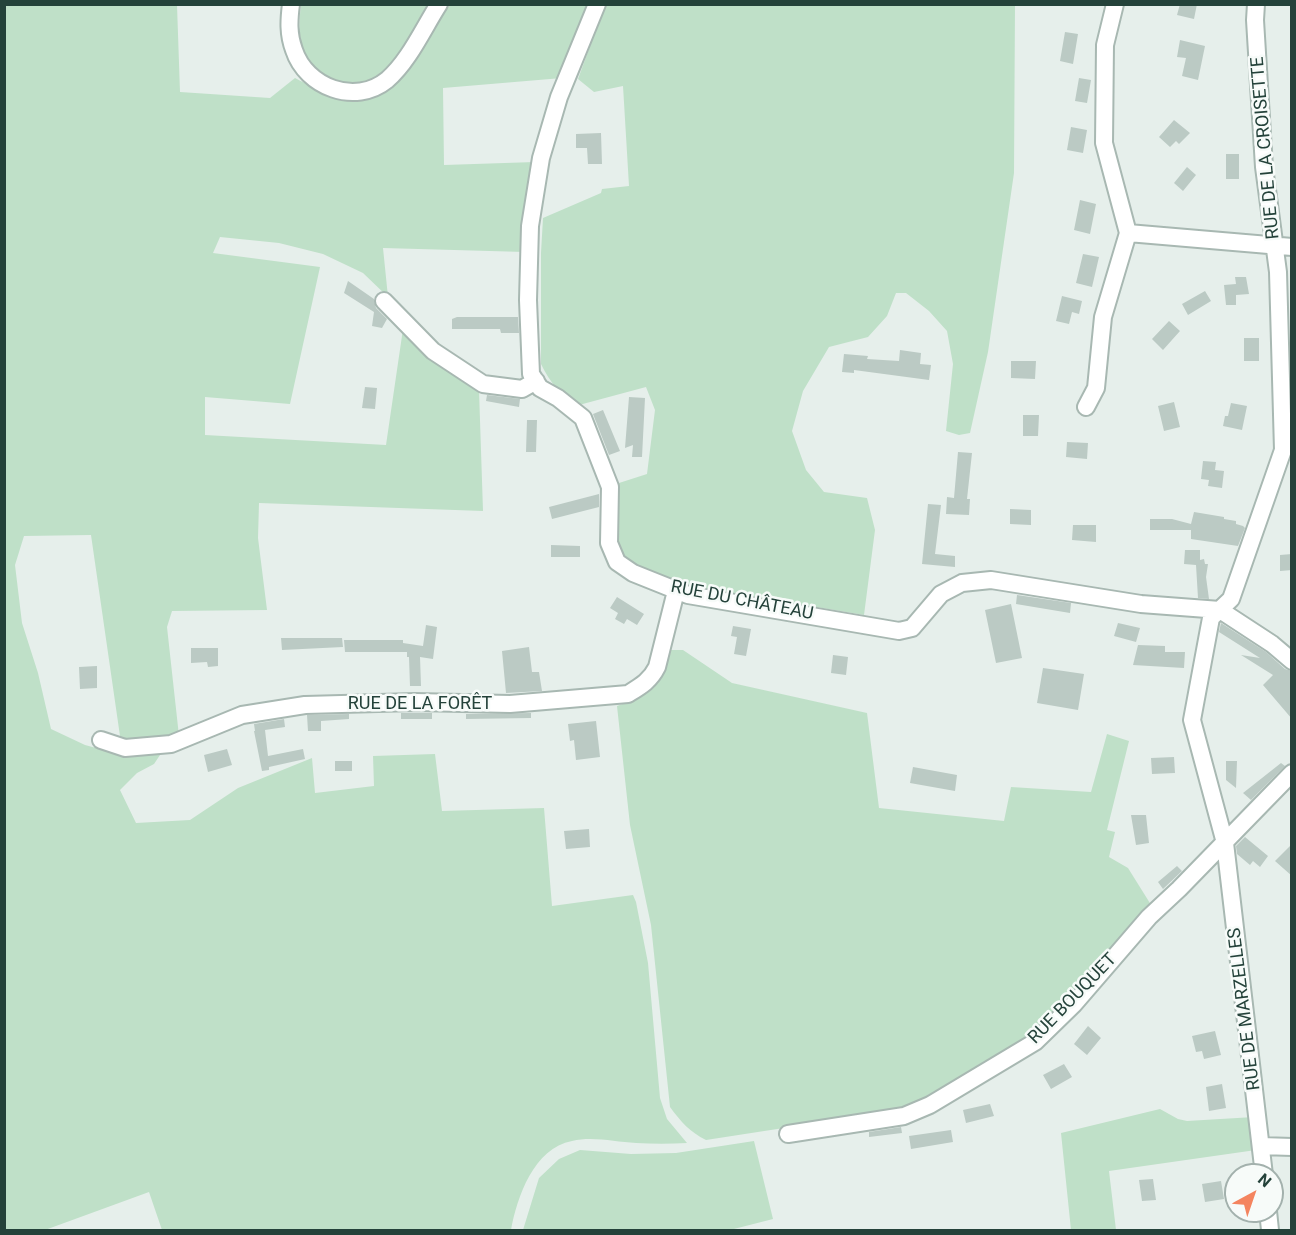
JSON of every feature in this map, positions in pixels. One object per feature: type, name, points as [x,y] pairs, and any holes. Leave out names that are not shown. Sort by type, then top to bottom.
[{"type":"street","points":[[291,4],[288,24],[294,51],[305,71],[323,86],[350,93],[375,88],[387,80],[400,66],[439,4]]},
{"type":"street","points":[[384,301],[433,351],[483,384],[522,389],[536,381],[531,374],[528,300],[532,214],[541,158],[559,97],[597,4]]},
{"type":"street","points":[[1086,406],[1096,388],[1103,317],[1128,233],[1104,143],[1105,45],[1115,4]]},
{"type":"street","name":"RUE DE LA CROISETTE","points":[[1225,843],[1192,720],[1211,618],[1231,599],[1287,450],[1278,272],[1283,246],[1264,167],[1256,4]]},
{"type":"street","points":[[1128,233],[1283,246]]},
{"type":"street","name":"RUE DU CHÂTEAU","points":[[536,381],[540,388],[558,398],[583,418],[610,487],[609,543],[617,562],[633,573],[676,591],[899,630],[912,628],[941,594],[948,590],[962,583],[991,580],[1140,604],[1220,610],[1272,644],[1292,661]]},
{"type":"street","name":"RUE DE LA FORÊT","points":[[101,740],[125,748],[171,744],[242,715],[305,705],[416,702],[510,704],[628,694],[652,677],[657,667],[676,591]]},
{"type":"street","name":"RUE BOUQUET","points":[[788,1134],[904,1116],[930,1105],[1035,1042],[1074,1004],[1149,916],[1225,843],[1292,773]]},
{"type":"street","name":"RUE DE MARZELLES","points":[[1225,843],[1263,1163]]},
{"type":"street","points":[[1261,1146],[1292,1147]]},
{"type":"green space","points":[[5,5],[177,5],[180,92],[270,98],[295,78],[330,92],[368,96],[450,5],[589,5],[562,78],[443,88],[444,165],[535,162],[525,252],[383,248],[388,297],[363,273],[323,254],[279,243],[220,237],[213,253],[320,267],[290,404],[205,397],[205,435],[386,445],[403,329],[479,390],[483,511],[259,503],[258,538],[267,610],[172,611],[167,627],[179,736],[121,743],[91,535],[24,536],[15,565],[22,623],[38,673],[51,729],[85,745],[122,755],[160,755],[154,764],[137,773],[120,790],[136,823],[190,820],[238,788],[312,758],[315,793],[374,786],[373,756],[435,754],[442,811],[544,808],[552,906],[633,895],[636,902],[648,963],[660,1098],[667,1119],[687,1143],[662,1144],[588,1139],[559,1145],[547,1153],[529,1176],[518,1203],[511,1230],[162,1230],[149,1192],[45,1230],[5,1230]]},
{"type":"green space","points":[[301,5],[431,5],[403,53],[382,78],[373,83],[351,85],[327,78],[308,64],[300,43]]},
{"type":"green space","points":[[605,5],[1015,5],[1014,173],[988,352],[970,433],[959,435],[946,431],[953,364],[947,331],[929,311],[906,293],[896,293],[887,316],[868,337],[829,347],[803,391],[792,431],[806,470],[824,492],[867,498],[875,530],[864,615],[667,582],[631,567],[617,554],[615,527],[619,483],[647,474],[655,410],[646,387],[579,405],[557,388],[541,364],[543,218],[601,193],[602,189],[629,186],[623,86],[594,92],[578,79]]},
{"type":"green space","points":[[671,650],[683,650],[732,683],[867,713],[879,808],[1004,821],[1011,787],[1091,792],[1107,734],[1129,741],[1107,830],[1115,832],[1109,857],[1128,868],[1153,908],[1089,980],[1024,1042],[915,1105],[868,1117],[706,1140],[686,1126],[670,1107],[651,925],[630,825],[617,706],[647,693],[660,681]]},
{"type":"green space","points":[[1160,1109],[1178,1119],[1187,1121],[1254,1117],[1256,1150],[1109,1171],[1116,1230],[1071,1230],[1061,1133]]},
{"type":"green space","points":[[754,1141],[773,1219],[730,1230],[523,1230],[539,1178],[559,1159],[580,1150],[631,1154],[676,1153]]},
{"type":"building","points":[[1180,4],[1197,4],[1194,19],[1177,15]]},
{"type":"building","points":[[1065,32],[1078,34],[1073,64],[1060,61]]},
{"type":"building","points":[[1180,40],[1205,46],[1198,80],[1182,76],[1186,58],[1177,57]]},
{"type":"building","points":[[1079,78],[1091,80],[1087,103],[1075,101]]},
{"type":"building","points":[[1174,120],[1190,133],[1179,144],[1176,141],[1170,147],[1159,137]]},
{"type":"building","points":[[1071,127],[1087,130],[1083,153],[1067,150]]},
{"type":"building","points":[[601,133],[602,164],[588,164],[587,148],[576,148],[576,134]]},
{"type":"building","points":[[1226,154],[1239,154],[1239,179],[1226,179]]},
{"type":"building","points":[[1187,167],[1196,175],[1183,191],[1174,183]]},
{"type":"building","points":[[1080,200],[1096,204],[1090,234],[1074,230]]},
{"type":"building","points":[[1083,254],[1099,257],[1092,287],[1076,283]]},
{"type":"building","points":[[1235,277],[1246,277],[1249,294],[1236,295],[1236,305],[1226,305],[1224,285],[1236,284]]},
{"type":"building","points":[[348,281],[374,299],[376,308],[387,319],[382,328],[372,326],[374,312],[344,293]]},
{"type":"building","points":[[1205,291],[1211,301],[1188,315],[1182,304]]},
{"type":"building","points":[[1062,296],[1082,301],[1079,314],[1072,312],[1069,324],[1056,321]]},
{"type":"building","points":[[457,317],[518,317],[519,333],[501,333],[500,329],[452,329],[452,319]]},
{"type":"building","points":[[1169,321],[1180,331],[1163,350],[1152,339]]},
{"type":"building","points":[[1244,338],[1259,338],[1259,361],[1244,361]]},
{"type":"building","points":[[900,350],[921,353],[920,364],[931,365],[929,380],[854,370],[854,373],[842,372],[844,354],[868,356],[867,359],[899,361]]},
{"type":"building","points":[[1011,361],[1036,361],[1035,379],[1011,378]]},
{"type":"building","points":[[365,387],[377,388],[375,409],[362,408]]},
{"type":"building","points":[[487,395],[520,399],[519,407],[486,401]]},
{"type":"building","points":[[629,397],[645,398],[642,457],[632,457],[633,445],[625,448]]},
{"type":"building","points":[[1174,402],[1180,427],[1164,431],[1158,406]]},
{"type":"building","points":[[1231,403],[1247,406],[1242,430],[1223,426]]},
{"type":"building","points":[[603,410],[620,451],[609,455],[593,414]]},
{"type":"building","points":[[1023,415],[1039,415],[1038,436],[1023,436]]},
{"type":"building","points":[[527,420],[537,420],[536,452],[526,452]]},
{"type":"building","points":[[1067,442],[1088,443],[1087,459],[1066,457]]},
{"type":"building","points":[[958,452],[972,453],[967,499],[970,499],[969,515],[946,514],[947,497],[954,498]]},
{"type":"building","points":[[1203,461],[1216,462],[1215,470],[1224,471],[1222,488],[1208,486],[1209,480],[1201,479]]},
{"type":"building","points":[[599,494],[599,507],[552,519],[549,507]]},
{"type":"building","points":[[928,504],[941,505],[935,554],[955,556],[955,567],[922,564]]},
{"type":"building","points":[[1010,509],[1031,510],[1031,525],[1010,524]]},
{"type":"building","points":[[1194,512],[1224,517],[1224,519],[1236,521],[1236,524],[1243,526],[1245,528],[1238,546],[1191,539],[1191,530],[1150,530],[1150,519],[1172,519],[1191,524]]},
{"type":"building","points":[[1073,525],[1096,525],[1096,542],[1072,540]]},
{"type":"building","points":[[551,545],[580,546],[580,557],[551,557]]},
{"type":"building","points":[[1185,550],[1200,550],[1200,560],[1204,559],[1205,564],[1208,564],[1206,577],[1209,599],[1198,598],[1196,565],[1184,564]]},
{"type":"building","points":[[1292,554],[1292,570],[1280,571],[1280,555]]},
{"type":"building","points":[[1017,595],[1071,603],[1070,613],[1016,604]]},
{"type":"building","points":[[617,597],[644,614],[637,625],[627,619],[624,624],[615,619],[618,613],[610,608]]},
{"type":"building","points":[[1011,604],[1022,658],[996,663],[985,610]]},
{"type":"building","points":[[1118,623],[1140,628],[1136,642],[1114,636]]},
{"type":"building","points":[[1221,623],[1266,652],[1285,669],[1292,671],[1292,719],[1263,685],[1273,675],[1241,655],[1260,658],[1219,632]]},
{"type":"building","points":[[426,625],[437,627],[433,659],[420,657],[421,686],[410,686],[407,652],[345,652],[344,640],[403,640],[403,643],[423,646]]},
{"type":"building","points":[[733,626],[751,629],[746,656],[734,654],[737,637],[731,636]]},
{"type":"building","points":[[281,638],[342,638],[343,647],[282,650]]},
{"type":"building","points":[[1138,645],[1165,646],[1165,652],[1185,652],[1184,668],[1133,665]]},
{"type":"building","points":[[529,647],[532,672],[539,672],[542,691],[506,693],[502,651]]},
{"type":"building","points":[[191,648],[218,648],[218,666],[208,667],[207,662],[191,663]]},
{"type":"building","points":[[833,655],[848,657],[846,675],[831,673]]},
{"type":"building","points":[[97,666],[97,688],[80,689],[79,667]]},
{"type":"building","points":[[1043,668],[1084,674],[1078,710],[1037,703]]},
{"type":"building","points":[[401,713],[432,713],[432,719],[401,719]]},
{"type":"building","points":[[531,713],[531,718],[466,719],[466,714]]},
{"type":"building","points":[[349,714],[349,719],[321,721],[321,731],[308,731],[307,715]]},
{"type":"building","points":[[284,719],[285,727],[265,730],[268,756],[303,749],[305,759],[269,767],[269,770],[262,771],[254,724]]},
{"type":"building","points":[[596,721],[600,757],[576,760],[574,740],[570,741],[568,724]]},
{"type":"building","points":[[227,749],[232,765],[208,772],[204,755]]},
{"type":"building","points":[[1174,757],[1175,773],[1152,774],[1151,758]]},
{"type":"building","points":[[335,761],[352,761],[352,771],[335,771]]},
{"type":"building","points":[[1226,761],[1237,761],[1236,788],[1226,780]]},
{"type":"building","points":[[1281,763],[1285,766],[1251,800],[1243,793]]},
{"type":"building","points":[[913,767],[957,775],[955,791],[910,783]]},
{"type":"building","points":[[1131,815],[1146,815],[1149,843],[1136,845]]},
{"type":"building","points":[[589,829],[590,847],[566,849],[564,831]]},
{"type":"building","points":[[1245,837],[1268,856],[1260,867],[1253,861],[1250,865],[1237,854],[1236,846]]},
{"type":"building","points":[[1292,844],[1292,876],[1275,861]]},
{"type":"building","points":[[1177,866],[1182,871],[1163,889],[1158,882]]},
{"type":"building","points":[[1088,1026],[1101,1038],[1087,1055],[1074,1044]]},
{"type":"building","points":[[1215,1031],[1221,1055],[1204,1059],[1202,1051],[1196,1052],[1192,1036]]},
{"type":"building","points":[[1064,1064],[1072,1077],[1051,1089],[1043,1075]]},
{"type":"building","points":[[1222,1084],[1226,1108],[1209,1111],[1206,1087]]},
{"type":"building","points":[[990,1104],[994,1116],[966,1123],[963,1110]]},
{"type":"building","points":[[901,1127],[902,1133],[869,1137],[869,1132]]},
{"type":"building","points":[[951,1130],[953,1142],[911,1149],[909,1136]]},
{"type":"building","points":[[1153,1179],[1156,1200],[1142,1201],[1139,1180]]},
{"type":"building","points":[[1221,1181],[1224,1199],[1205,1202],[1202,1184]]}]
